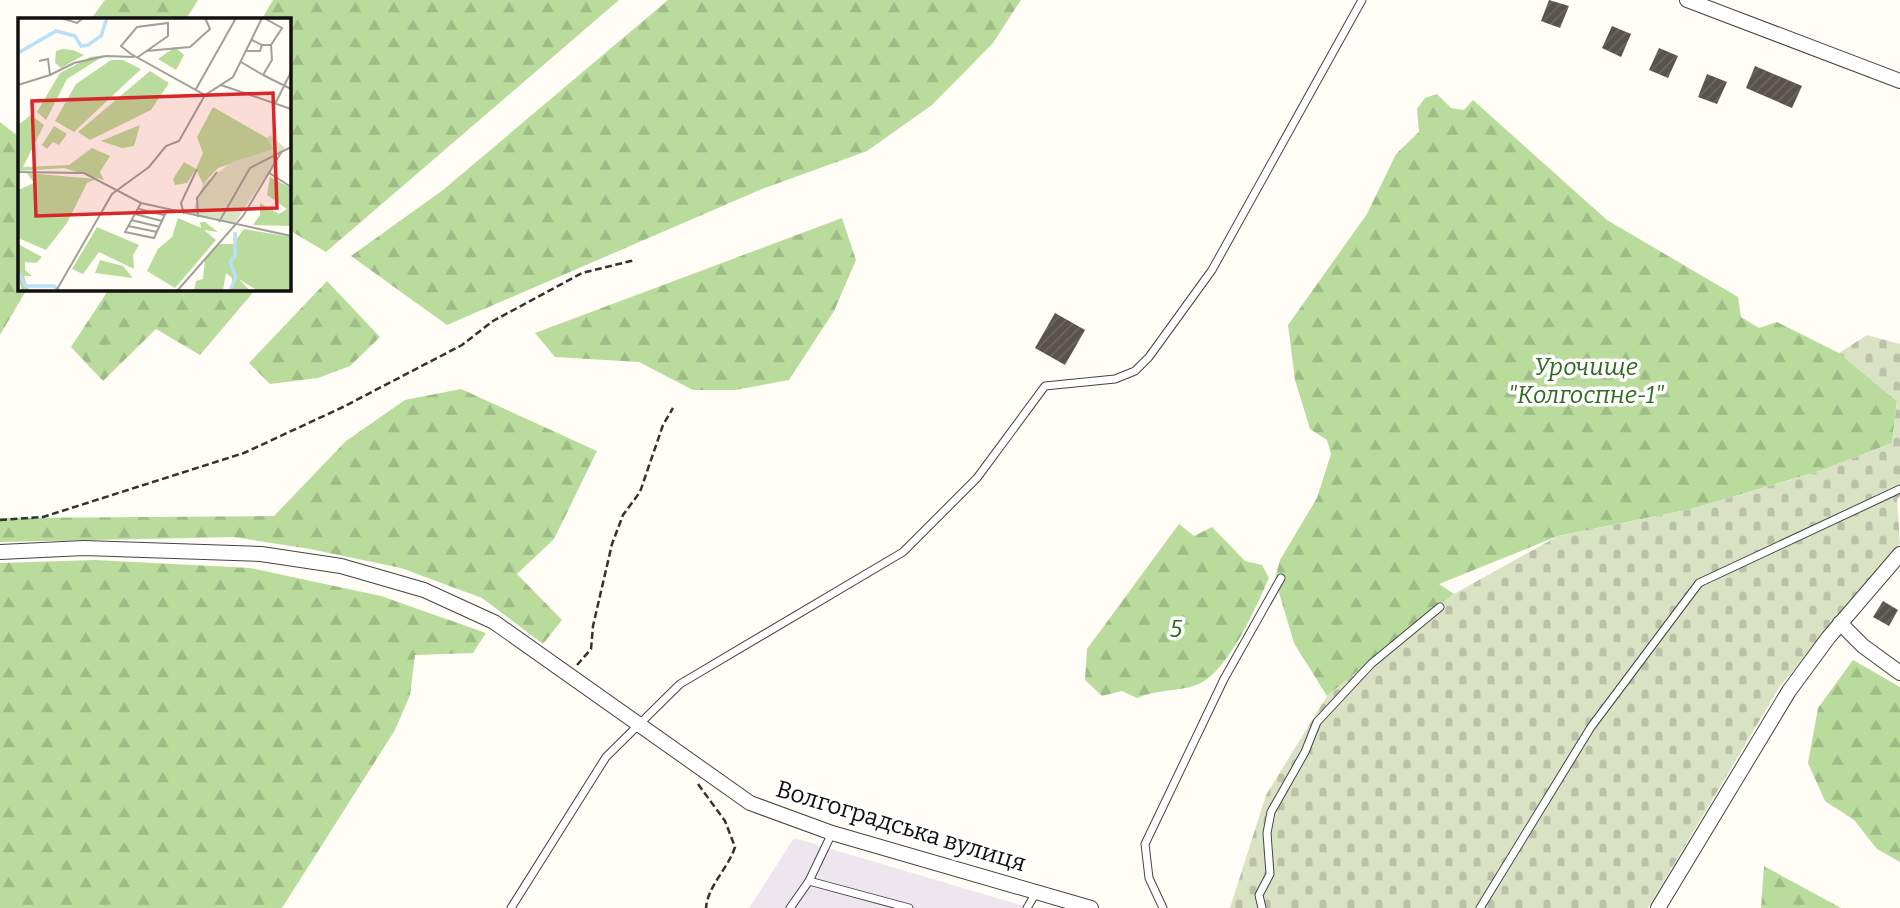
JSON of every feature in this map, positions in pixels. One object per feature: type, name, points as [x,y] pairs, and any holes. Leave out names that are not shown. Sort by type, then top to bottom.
[{"type":"street","points":[[1687,0],[1900,81]]},
{"type":"street","name":"Волгоградська вулиця","points":[[0,552],[84,548],[261,554],[341,566],[424,590],[494,622],[750,803],[832,833],[1091,908]]},
{"type":"street","points":[[1658,908],[1789,691],[1840,623],[1900,554]]},
{"type":"street","points":[[1840,623],[1863,646],[1900,673]]},
{"type":"lane","points":[[510,908],[606,757],[680,684],[903,552],[977,478],[1045,386],[1115,379],[1135,371],[1149,357],[1212,270],[1362,0]]},
{"type":"lane","points":[[1480,908],[1591,727],[1699,583],[1900,489]]},
{"type":"lane","points":[[1163,908],[1149,878],[1145,844],[1224,679],[1281,578]]},
{"type":"lane","points":[[1262,908],[1259,895],[1270,874],[1267,833],[1271,811],[1305,751],[1317,722],[1371,664],[1440,607]]},
{"type":"lane","points":[[790,908],[809,881],[832,833]]},
{"type":"lane","points":[[809,881],[909,908]]},
{"type":"lane","points":[[1027,908],[1037,891]]},
{"type":"path","points":[[0,520],[43,517],[244,453],[343,407],[462,345],[493,321],[582,272],[635,260]]},
{"type":"path","points":[[566,673],[591,649],[593,626],[612,544],[623,515],[640,492],[663,425],[673,408]]},
{"type":"path","points":[[697,784],[725,821],[736,847],[729,865],[707,894],[706,908]]},
{"type":"shaded area","points":[[794,838],[1031,908],[749,908]]},
{"type":"green space","points":[[105,0],[198,0],[187,18],[92,18]]},
{"type":"green space","points":[[273,0],[619,0],[326,252],[290,231],[290,18],[263,18]]},
{"type":"green space","points":[[668,0],[1021,0],[993,43],[932,105],[867,151],[762,189],[447,325],[351,256],[443,190]]},
{"type":"green space","name":"Урочище \"Колгоспне-1\"","points":[[1437,94],[1451,108],[1464,110],[1473,100],[1607,220],[1738,297],[1741,317],[1759,328],[1777,322],[1839,353],[1897,401],[1892,443],[1820,471],[1691,509],[1558,536],[1439,584],[1454,594],[1327,696],[1294,643],[1275,579],[1280,560],[1317,498],[1331,454],[1327,440],[1310,429],[1295,380],[1288,325],[1367,214],[1396,154],[1419,132],[1417,109],[1425,98]]},
{"type":"green space","points":[[0,122],[18,136],[18,290],[26,290],[0,335]]},
{"type":"green space","points":[[842,218],[856,260],[834,311],[789,380],[735,390],[693,390],[639,362],[555,357],[535,333]]},
{"type":"green space","points":[[327,281],[380,337],[350,366],[318,378],[270,384],[249,363]]},
{"type":"green space","points":[[108,290],[255,290],[200,355],[156,329],[103,381],[71,347]]},
{"type":"green space","points":[[1867,335],[1900,344],[1900,496],[1897,499],[1900,544],[1780,686],[1648,908],[1230,908],[1266,795],[1327,696],[1454,594],[1558,536],[1691,509],[1820,471],[1892,443],[1897,401],[1839,353]]},
{"type":"green space","points":[[461,389],[597,451],[554,539],[517,574],[562,620],[543,644],[482,598],[401,568],[310,549],[234,537],[0,542],[0,518],[274,516],[346,441],[405,400]]},
{"type":"green space","name":"5","points":[[1179,524],[1194,536],[1212,527],[1245,561],[1262,565],[1269,578],[1239,639],[1208,679],[1189,687],[1137,698],[1122,691],[1102,696],[1085,680],[1087,649]]},
{"type":"green space","points":[[95,560],[250,568],[381,596],[486,633],[473,653],[415,655],[410,695],[395,730],[282,908],[0,908],[0,563]]},
{"type":"green space","points":[[1853,660],[1900,687],[1900,862],[1877,849],[1854,820],[1825,801],[1808,763],[1818,708]]},
{"type":"green space","points":[[1764,866],[1841,908],[1761,908]]},
{"type":"building","points":[[1549,0],[1569,6],[1560,28],[1541,21]]},
{"type":"building","points":[[1612,26],[1631,34],[1621,57],[1602,48]]},
{"type":"building","points":[[1659,48],[1678,56],[1668,78],[1649,70]]},
{"type":"building","points":[[1755,66],[1802,86],[1792,108],[1746,88]]},
{"type":"building","points":[[1707,74],[1727,82],[1717,104],[1698,97]]},
{"type":"building","points":[[1055,313],[1085,330],[1065,365],[1035,348]]},
{"type":"building","points":[[1883,601],[1898,610],[1889,626],[1873,617]]}]
